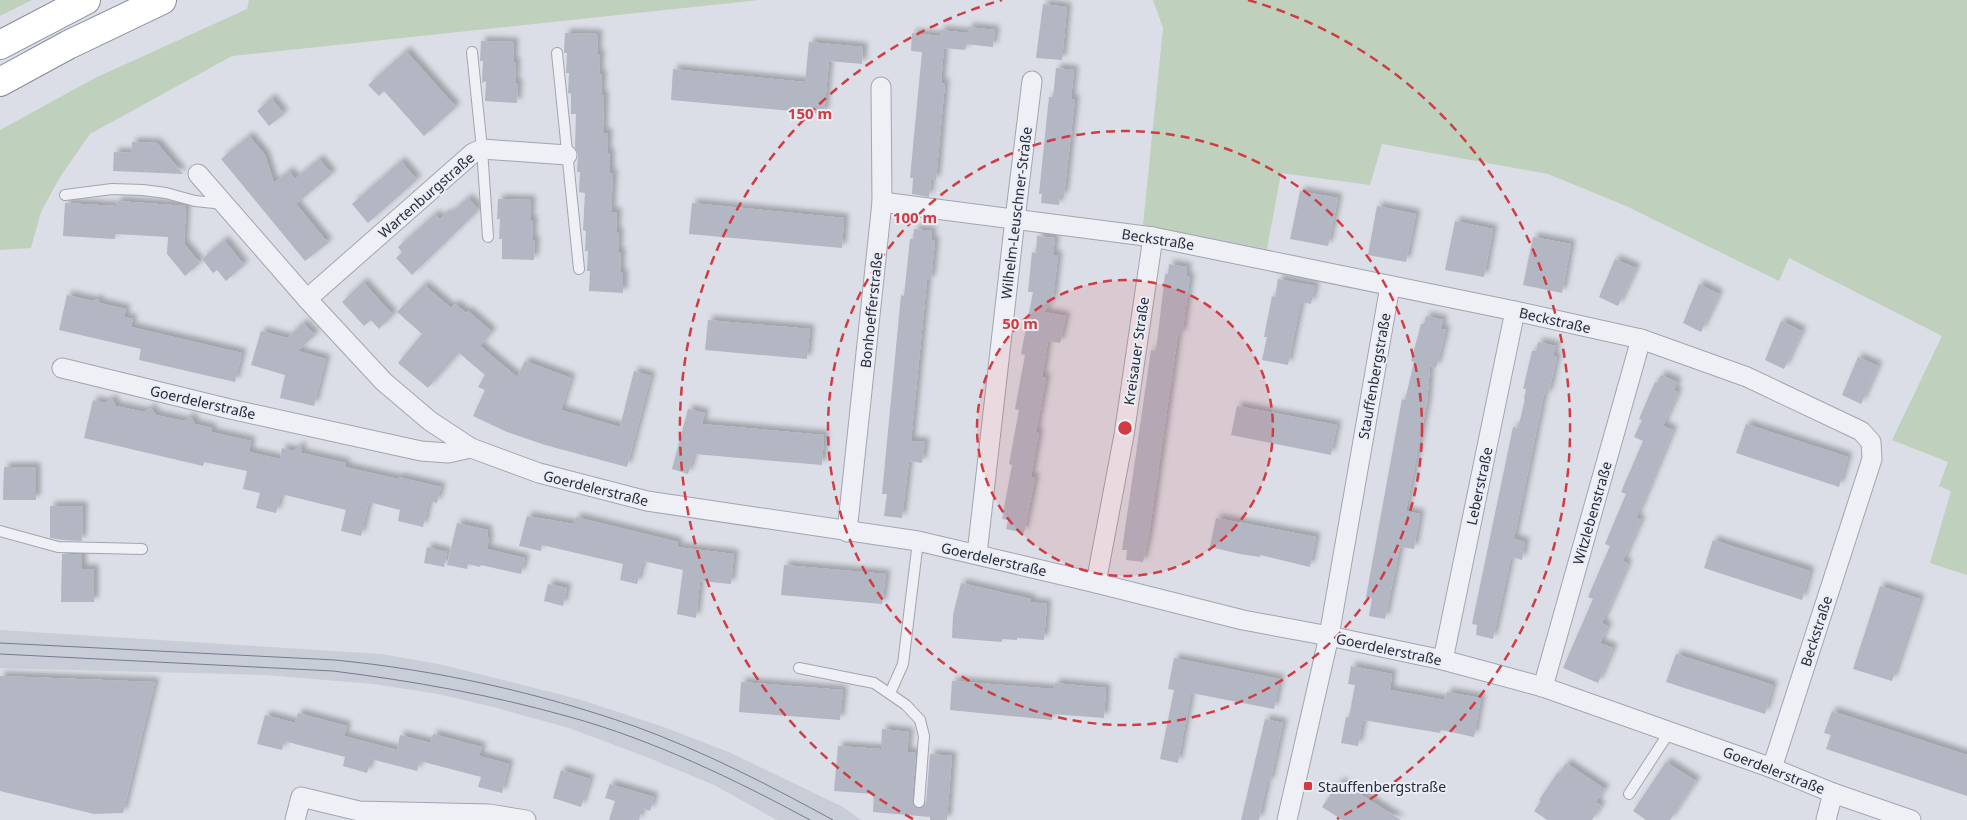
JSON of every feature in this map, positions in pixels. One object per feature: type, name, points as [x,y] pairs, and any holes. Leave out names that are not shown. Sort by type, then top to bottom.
[{"type":"highway","points":[[0,45],[86,0]]},
{"type":"highway","points":[[0,82],[68,45],[162,0]]},
{"type":"street","name":"Wilhelm-Leuschner-Straße","points":[[977,554],[1014,219],[1032,81]]},
{"type":"street","name":"Bonhoefferstraße","points":[[848,532],[882,202],[881,88]]},
{"type":"street","name":"Wartenburgstraße","points":[[308,299],[472,153],[482,149],[567,155]]},
{"type":"street","points":[[198,174],[384,382],[430,421],[470,448]]},
{"type":"street","name":"Beckstraße","points":[[882,202],[1153,237],[1515,311],[1641,339],[1747,377],[1861,431],[1871,442],[1872,459],[1772,768]]},
{"type":"street","name":"Kreisauer Straße","points":[[1096,583],[1124,435],[1153,237]]},
{"type":"street","name":"Stauffenbergstraße","points":[[1287,820],[1328,636],[1390,286]]},
{"type":"street","name":"Leberstraße","points":[[1443,660],[1515,311]]},
{"type":"street","name":"Witzlebenstraße","points":[[1543,687],[1641,339]]},
{"type":"street","name":"Goerdelerstraße","points":[[62,368],[421,451],[448,453],[470,448],[538,474],[647,502],[918,541],[1243,620],[1443,660],[1543,687],[1670,731],[1772,768],[1833,793],[1911,820]]},
{"type":"street","points":[[1826,820],[1833,793]]},
{"type":"street","points":[[295,820],[301,796],[359,811],[489,814],[526,820]]},
{"type":"lane","points":[[472,52],[482,149],[488,237]]},
{"type":"lane","points":[[557,53],[579,269]]},
{"type":"lane","points":[[65,195],[112,189],[143,190],[166,193],[195,201],[224,204]]},
{"type":"lane","points":[[0,531],[58,548],[142,548]]},
{"type":"lane","points":[[890,693],[902,664],[918,541]]},
{"type":"lane","points":[[798,668],[874,682],[906,705],[920,720],[924,736],[919,802]]},
{"type":"lane","points":[[1629,794],[1670,731]]},
{"type":"shaded area","points":[[0,630],[382,654],[443,665],[578,699],[661,726],[731,753],[843,807],[861,820],[777,820],[714,785],[569,728],[438,694],[373,684],[266,675],[0,668]]},
{"type":"green space","points":[[0,0],[32,0],[0,16]]},
{"type":"green space","points":[[249,0],[759,0],[232,56],[90,134],[60,177],[41,212],[31,248],[0,250],[0,130],[95,78],[247,9]]},
{"type":"green space","points":[[1153,0],[1967,0],[1967,575],[1930,563],[1951,491],[1939,486],[1948,462],[1892,440],[1942,336],[1789,258],[1779,281],[1626,206],[1548,174],[1382,144],[1370,185],[1281,173],[1267,249],[1143,225],[1163,28]]},
{"type":"building","points":[[1043,4],[1067,7],[1062,60],[1036,58]]},
{"type":"building","points":[[968,27],[995,30],[993,47],[967,44],[965,50],[944,48],[941,83],[945,83],[936,180],[931,180],[929,197],[912,194],[913,178],[910,178],[922,52],[911,51],[912,33],[940,36],[940,30],[968,33]]},
{"type":"building","points":[[565,33],[598,34],[597,54],[600,54],[599,74],[602,75],[601,95],[604,95],[603,133],[608,133],[607,153],[610,153],[610,173],[613,174],[611,212],[617,212],[616,232],[619,232],[618,252],[621,252],[620,272],[623,273],[623,293],[589,291],[590,271],[587,271],[588,251],[585,251],[586,231],[583,230],[585,193],[579,192],[580,172],[577,172],[578,155],[575,147],[576,114],[571,114],[571,94],[568,93],[567,53],[564,53]]},
{"type":"building","points":[[481,41],[514,42],[513,62],[516,62],[515,83],[518,83],[517,103],[485,101],[486,81],[482,83],[483,61],[480,61]]},
{"type":"building","points":[[809,42],[863,47],[862,64],[829,61],[824,114],[671,100],[673,69],[805,82]]},
{"type":"building","points":[[406,51],[456,107],[424,136],[384,91],[379,96],[368,85]]},
{"type":"building","points":[[1056,68],[1074,70],[1071,99],[1075,99],[1064,196],[1060,196],[1059,205],[1041,203],[1042,194],[1039,194],[1049,97],[1053,97]]},
{"type":"building","points":[[271,98],[284,114],[269,126],[257,111]]},
{"type":"building","points":[[249,136],[265,155],[274,183],[289,171],[295,179],[319,159],[332,174],[296,204],[328,243],[305,261],[221,159]]},
{"type":"building","points":[[132,142],[157,143],[183,174],[113,171],[114,152],[131,153]]},
{"type":"building","points":[[401,161],[417,180],[368,223],[352,204]]},
{"type":"building","points":[[1300,191],[1338,198],[1328,246],[1290,239]]},
{"type":"building","points":[[468,198],[479,210],[412,275],[396,258],[402,252],[398,247],[435,214],[440,219],[446,213],[448,215]]},
{"type":"building","points":[[498,199],[531,200],[532,240],[535,240],[534,260],[502,259],[502,239],[499,239],[500,219],[497,219]]},
{"type":"building","points":[[117,201],[186,206],[184,244],[200,263],[185,276],[167,254],[168,237],[115,234],[115,239],[63,236],[65,203],[116,206]]},
{"type":"building","points":[[692,203],[844,218],[842,248],[689,234]]},
{"type":"building","points":[[1377,206],[1416,214],[1406,262],[1368,255]]},
{"type":"building","points":[[1455,221],[1493,229],[1484,277],[1445,270]]},
{"type":"building","points":[[914,229],[932,231],[931,240],[935,241],[931,280],[927,280],[911,441],[925,442],[922,463],[909,461],[902,518],[884,516],[887,494],[882,494],[901,295],[904,296],[910,239],[913,239]]},
{"type":"building","points":[[1037,236],[1055,238],[1053,255],[1058,255],[1053,299],[1044,312],[1066,316],[1060,343],[1048,341],[1042,377],[1046,378],[1036,432],[1039,432],[1031,477],[1035,478],[1024,533],[1006,529],[1008,520],[1002,519],[1012,465],[1009,464],[1019,410],[1015,409],[1025,355],[1021,354],[1033,292],[1028,292],[1032,252],[1036,253]]},
{"type":"building","points":[[1533,237],[1571,244],[1562,293],[1523,285]]},
{"type":"building","points":[[224,240],[244,265],[226,281],[217,270],[213,273],[202,259]]},
{"type":"building","points":[[1615,259],[1636,268],[1618,306],[1599,297]]},
{"type":"building","points":[[1169,264],[1187,267],[1186,276],[1190,277],[1182,335],[1178,334],[1149,535],[1143,562],[1126,560],[1127,550],[1122,550],[1151,350],[1156,351],[1165,274],[1168,274]]},
{"type":"building","points":[[1278,279],[1315,286],[1311,304],[1301,302],[1288,365],[1262,360],[1267,337],[1264,337],[1272,296],[1275,297]]},
{"type":"building","points":[[363,282],[393,315],[379,329],[371,320],[364,326],[342,302]]},
{"type":"building","points":[[1699,284],[1719,294],[1701,332],[1683,323]]},
{"type":"building","points":[[424,285],[451,308],[455,304],[466,313],[468,311],[492,332],[480,346],[517,377],[525,361],[571,378],[561,410],[620,427],[634,371],[651,376],[627,467],[545,445],[507,432],[473,416],[485,390],[478,387],[485,375],[459,353],[428,388],[398,363],[422,334],[397,312]]},
{"type":"building","points":[[67,295],[93,301],[98,299],[100,303],[126,309],[124,317],[133,319],[131,327],[242,353],[235,382],[139,360],[141,349],[59,330]]},
{"type":"building","points":[[1426,316],[1443,320],[1441,329],[1446,330],[1436,368],[1430,366],[1427,403],[1406,511],[1420,514],[1414,549],[1400,547],[1385,619],[1369,616],[1372,598],[1366,597],[1402,399],[1405,400],[1414,362],[1411,361],[1421,324],[1424,324]]},
{"type":"building","points":[[708,320],[810,329],[807,359],[705,350]]},
{"type":"building","points":[[1781,321],[1802,331],[1784,369],[1765,360]]},
{"type":"building","points":[[303,323],[315,335],[298,351],[326,359],[314,406],[280,398],[285,375],[251,365],[261,331],[287,338]]},
{"type":"building","points":[[1538,342],[1556,346],[1553,356],[1557,357],[1548,395],[1544,394],[1514,539],[1525,542],[1522,560],[1511,557],[1493,639],[1476,635],[1477,625],[1472,624],[1513,427],[1518,428],[1525,399],[1526,389],[1523,389],[1532,351],[1536,351]]},
{"type":"building","points":[[1858,357],[1878,366],[1861,404],[1842,395]]},
{"type":"building","points":[[1661,375],[1677,382],[1674,390],[1678,392],[1663,426],[1673,430],[1636,518],[1641,520],[1623,561],[1628,564],[1602,623],[1608,626],[1600,643],[1613,648],[1598,683],[1563,668],[1593,599],[1588,597],[1610,546],[1605,544],[1626,494],[1621,492],[1643,441],[1634,437],[1642,420],[1639,419],[1655,382],[1657,383]]},
{"type":"building","points":[[112,399],[116,406],[144,412],[151,408],[156,415],[184,421],[191,417],[195,424],[212,428],[211,432],[251,441],[249,452],[280,459],[282,448],[294,451],[300,445],[302,453],[346,463],[345,467],[441,487],[437,503],[429,501],[423,527],[398,521],[400,510],[369,502],[361,536],[341,531],[346,510],[281,494],[276,513],[256,508],[260,493],[243,489],[247,471],[204,462],[203,466],[84,438],[93,400],[105,403]]},
{"type":"building","points":[[1237,406],[1337,425],[1331,455],[1231,435]]},
{"type":"building","points":[[688,409],[705,413],[702,424],[824,435],[822,465],[694,454],[688,474],[672,469]]},
{"type":"building","points":[[1746,424],[1848,457],[1839,487],[1736,453]]},
{"type":"building","points":[[4,467],[36,467],[36,500],[3,500]]},
{"type":"building","points":[[50,506],[83,506],[82,541],[50,538]]},
{"type":"building","points":[[527,516],[574,524],[576,517],[678,542],[677,547],[734,554],[731,584],[700,581],[696,618],[677,614],[683,570],[643,561],[637,584],[620,580],[623,564],[542,545],[541,551],[519,546]]},
{"type":"building","points":[[1216,518],[1316,537],[1310,567],[1260,555],[1260,557],[1240,554],[1210,547]]},
{"type":"building","points":[[457,523],[488,530],[487,549],[525,558],[521,574],[481,565],[480,567],[468,564],[467,569],[447,565]]},
{"type":"building","points":[[1713,540],[1810,571],[1802,600],[1704,568]]},
{"type":"building","points":[[427,547],[447,552],[444,567],[424,563]]},
{"type":"building","points":[[62,554],[82,554],[82,569],[94,569],[94,602],[61,602]]},
{"type":"building","points":[[784,565],[886,574],[882,604],[781,595]]},
{"type":"building","points":[[961,583],[1031,599],[1031,602],[1047,604],[1044,640],[1017,638],[1017,640],[1002,639],[1002,642],[952,638],[953,615]]},
{"type":"building","points":[[548,584],[567,588],[563,606],[544,601]]},
{"type":"building","points":[[1880,586],[1920,599],[1892,681],[1853,669]]},
{"type":"building","points":[[1676,654],[1773,685],[1765,714],[1666,682]]},
{"type":"building","points":[[1174,658],[1280,679],[1274,709],[1191,693],[1178,763],[1160,759],[1174,690],[1168,689]]},
{"type":"building","points":[[1351,666],[1392,674],[1390,690],[1445,700],[1447,692],[1481,698],[1474,737],[1441,730],[1440,733],[1363,720],[1358,746],[1341,743],[1346,717],[1349,717],[1355,685],[1348,684]]},
{"type":"building","points":[[0,676],[155,682],[123,813],[94,814],[0,791]]},
{"type":"building","points":[[952,681],[1054,689],[1055,683],[1106,688],[1104,718],[1052,714],[1052,720],[950,710]]},
{"type":"building","points":[[741,682],[843,690],[840,720],[739,712]]},
{"type":"building","points":[[1832,711],[1967,755],[1967,796],[1826,749],[1831,735],[1824,733]]},
{"type":"building","points":[[298,713],[347,726],[344,736],[397,750],[400,735],[431,743],[433,734],[482,747],[479,756],[509,764],[502,793],[478,787],[481,777],[420,761],[417,771],[371,759],[367,773],[343,766],[345,757],[284,741],[282,750],[257,744],[265,715],[295,723]]},
{"type":"building","points":[[1265,719],[1283,723],[1270,782],[1267,782],[1259,820],[1241,820]]},
{"type":"building","points":[[882,729],[909,732],[907,752],[916,753],[912,801],[916,808],[922,808],[926,803],[930,754],[952,756],[947,820],[930,820],[930,817],[873,812],[874,794],[834,791],[838,746],[881,749]]},
{"type":"building","points":[[1666,762],[1696,781],[1670,820],[1646,820],[1633,811]]},
{"type":"building","points":[[1566,763],[1605,789],[1596,802],[1601,806],[1592,820],[1547,820],[1534,811],[1541,801],[1539,800]]},
{"type":"building","points":[[561,770],[590,779],[581,807],[553,798]]},
{"type":"building","points":[[1339,782],[1401,820],[1342,820],[1322,807]]},
{"type":"building","points":[[610,784],[654,797],[650,811],[642,808],[639,820],[609,820],[615,801],[605,798]]},
{"type":"tram line","points":[[0,643],[335,660],[411,670],[486,684],[561,703],[660,736],[735,769],[833,820]]},
{"type":"tram line","points":[[0,654],[333,671],[393,679],[482,695],[570,717],[632,737],[723,775],[810,820]]},
{"type":"place","name":"Stauffenbergstraße","points":[[1308,786]]}]
